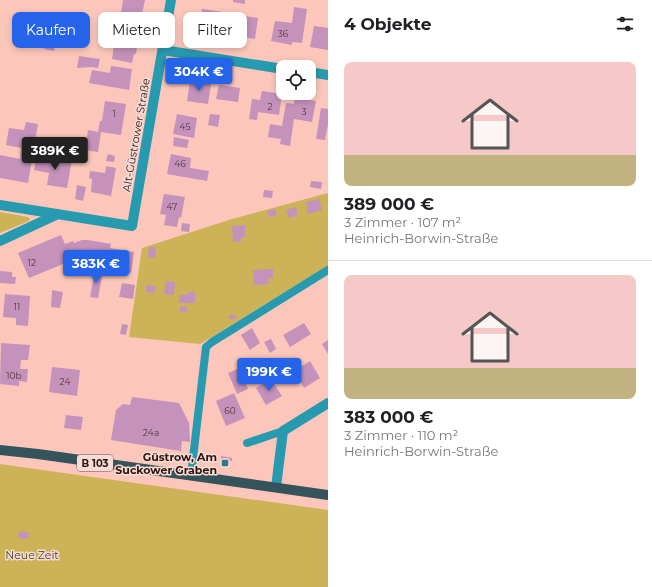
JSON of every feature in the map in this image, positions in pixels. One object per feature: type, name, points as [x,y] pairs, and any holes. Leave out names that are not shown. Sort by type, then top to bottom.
[{"type":"main road","name":"B 103","points":[[0,450],[38,454],[328,495]]},
{"type":"street","name":"Alt-Güstrower Straße","points":[[58,214],[132,226],[172,0]]},
{"type":"street","points":[[163,50],[276,67]]},
{"type":"street","points":[[316,73],[328,75]]},
{"type":"street","points":[[0,205],[58,214]]},
{"type":"street","points":[[0,241],[58,214]]},
{"type":"street","points":[[276,487],[283,431],[328,403]]},
{"type":"lane","points":[[191,476],[206,347],[328,270]]},
{"type":"lane","points":[[247,443],[283,431]]},
{"type":"green space","points":[[328,193],[328,266],[200,344],[129,337],[142,248],[232,219]]},
{"type":"green space","points":[[0,212],[28,217],[30,219],[29,221],[0,233]]},
{"type":"green space","name":"Neue Zeit","points":[[0,464],[328,510],[328,587],[0,587]]},
{"type":"building","points":[[123,0],[145,0],[142,12],[121,12]]},
{"type":"building","points":[[233,0],[245,0],[245,4],[233,2]]},
{"type":"building","points":[[294,7],[307,9],[302,43],[292,42],[292,45],[271,41],[275,21],[292,23]]},
{"type":"building","points":[[202,9],[224,12],[202,12]]},
{"type":"building","points":[[247,16],[258,18],[255,39],[247,38]]},
{"type":"building","points":[[314,26],[328,28],[328,50],[310,47]]},
{"type":"building","points":[[44,48],[55,48],[54,51]]},
{"type":"building","points":[[114,48],[137,48],[132,63],[112,59]]},
{"type":"building","points":[[79,56],[100,59],[98,68],[77,68]]},
{"type":"building","points":[[111,66],[132,69],[129,90],[89,83],[92,70],[110,73]]},
{"type":"building","points":[[190,80],[211,84],[208,104],[187,101]]},
{"type":"building","points":[[219,85],[240,88],[238,102],[216,99]]},
{"type":"building","points":[[262,91],[276,93],[276,100],[281,100],[279,115],[258,112],[257,120],[249,119],[252,99],[260,100]]},
{"type":"building","points":[[295,100],[316,101],[312,122],[294,119],[290,146],[280,144],[281,139],[268,137],[270,124],[282,126],[286,103],[294,104]]},
{"type":"building","points":[[105,101],[126,104],[121,135],[101,132],[98,152],[85,150],[88,130],[98,132],[100,121],[102,121]]},
{"type":"building","points":[[321,108],[328,109],[328,124],[325,140],[316,139]]},
{"type":"building","points":[[177,114],[197,118],[194,138],[173,134]]},
{"type":"building","points":[[210,114],[220,115],[218,127],[208,125]]},
{"type":"building","points":[[26,122],[38,124],[28,183],[0,178],[0,155],[20,159],[21,148],[6,145],[9,128],[24,130]]},
{"type":"building","points":[[174,137],[189,140],[187,148],[173,146]]},
{"type":"building","points":[[108,154],[115,156],[114,162],[106,161]]},
{"type":"building","points":[[171,154],[191,158],[190,168],[209,171],[207,181],[167,174]]},
{"type":"building","points":[[37,156],[51,158],[51,162],[60,164],[61,157],[72,159],[67,188],[47,185],[49,173],[34,170]]},
{"type":"building","points":[[106,166],[116,168],[111,196],[91,192],[92,179],[89,178],[90,171],[105,173]]},
{"type":"building","points":[[311,181],[322,182],[321,189],[310,187]]},
{"type":"building","points":[[77,185],[86,187],[83,201],[75,199]]},
{"type":"building","points":[[264,190],[273,191],[272,198],[263,197]]},
{"type":"building","points":[[164,194],[185,197],[181,218],[179,217],[177,227],[164,225],[166,215],[160,214]]},
{"type":"building","points":[[319,199],[322,210],[308,214],[306,202]]},
{"type":"building","points":[[296,207],[298,215],[289,218],[286,210]]},
{"type":"building","points":[[275,209],[277,215],[269,217],[267,211]]},
{"type":"building","points":[[182,223],[190,224],[189,232],[181,231]]},
{"type":"building","points":[[245,225],[245,237],[241,237],[241,242],[233,242],[232,226]]},
{"type":"building","points":[[61,235],[65,244],[73,241],[74,243],[82,240],[88,240],[111,244],[110,248],[134,252],[131,273],[106,269],[107,267],[97,265],[97,262],[84,260],[85,258],[80,257],[29,278],[18,253]]},
{"type":"building","points":[[149,247],[156,247],[155,258],[148,257]]},
{"type":"building","points":[[273,269],[273,278],[268,278],[269,284],[254,285],[253,270]]},
{"type":"building","points":[[95,270],[103,271],[98,298],[90,297]]},
{"type":"building","points":[[0,271],[12,272],[12,277],[16,277],[15,284],[0,283]]},
{"type":"building","points":[[166,281],[175,282],[174,295],[164,294]]},
{"type":"building","points":[[122,283],[135,285],[133,299],[119,297]]},
{"type":"building","points":[[146,285],[155,286],[155,293],[146,292]]},
{"type":"building","points":[[52,290],[63,292],[60,308],[51,307]]},
{"type":"building","points":[[188,292],[195,292],[195,303],[179,303],[179,295],[188,295]]},
{"type":"building","points":[[5,294],[30,296],[28,326],[16,325],[16,318],[3,317]]},
{"type":"building","points":[[180,307],[187,307],[187,312],[180,312]]},
{"type":"building","points":[[229,315],[236,315],[236,319],[229,319]]},
{"type":"building","points":[[304,323],[311,334],[290,347],[283,335]]},
{"type":"building","points":[[122,324],[128,325],[126,335],[120,334]]},
{"type":"building","points":[[252,328],[260,343],[250,350],[241,335]]},
{"type":"building","points":[[271,339],[276,349],[270,353],[264,342]]},
{"type":"building","points":[[328,340],[328,354],[322,344]]},
{"type":"building","points":[[1,343],[30,345],[28,360],[21,360],[20,369],[28,369],[27,382],[19,381],[19,386],[0,384]]},
{"type":"building","points":[[310,361],[320,378],[304,388],[294,371]]},
{"type":"building","points":[[52,367],[80,370],[77,396],[49,392]]},
{"type":"building","points":[[240,368],[248,389],[237,394],[228,373]]},
{"type":"building","points":[[271,379],[282,396],[266,405],[256,388]]},
{"type":"building","points":[[234,393],[245,418],[226,426],[216,401]]},
{"type":"building","points":[[132,397],[179,403],[189,423],[190,442],[182,441],[181,451],[111,440],[116,410],[123,404],[130,405]]},
{"type":"building","points":[[66,415],[83,417],[81,430],[64,428]]},
{"type":"building","points":[[221,456],[232,458],[232,461],[221,460]]},
{"type":"building","points":[[19,531],[29,533],[28,539],[18,538]]},
{"type":"place","name":"Güstrow, Am Suckower Graben","points":[[225,463]]}]
